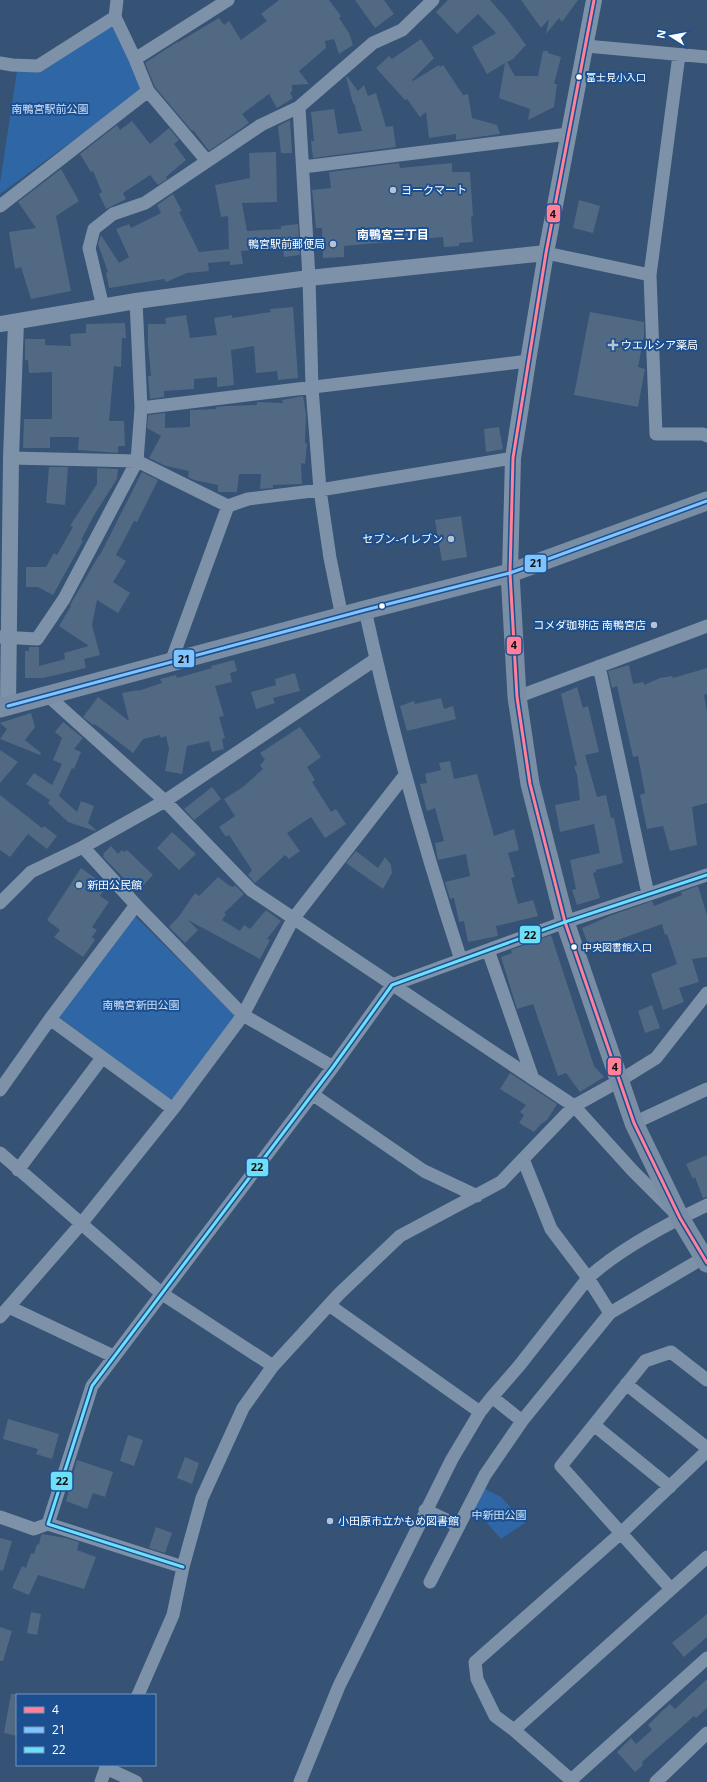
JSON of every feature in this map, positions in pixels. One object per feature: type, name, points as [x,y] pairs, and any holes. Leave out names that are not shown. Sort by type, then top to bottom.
[{"type":"main road","points":[[4,707],[365,610],[510,573],[707,500]]},
{"type":"main road","points":[[510,573],[517,697],[530,784],[565,922],[634,1123],[680,1218],[705,1261]]},
{"type":"street","points":[[117,0],[115,17],[148,91],[207,161]]},
{"type":"street","points":[[135,59],[228,0]]},
{"type":"street","points":[[103,307],[89,248],[94,229],[113,214],[145,203],[261,126],[299,107],[373,43],[402,30],[432,0]]},
{"type":"street","points":[[510,573],[513,458],[546,253],[594,0]]},
{"type":"street","points":[[0,63],[38,66],[115,17]]},
{"type":"street","points":[[586,46],[707,57]]},
{"type":"street","points":[[679,55],[650,276],[656,434],[703,434],[707,436]]},
{"type":"street","points":[[0,206],[148,91]]},
{"type":"street","points":[[299,107],[309,278],[312,388],[320,490],[330,558],[342,617]]},
{"type":"street","points":[[303,167],[568,134]]},
{"type":"street","points":[[4,707],[4,637],[11,458],[8,323],[136,301],[309,278],[546,253],[650,276]]},
{"type":"street","points":[[4,637],[37,639],[64,599],[137,461],[141,408],[136,301]]},
{"type":"street","points":[[141,408],[528,361]]},
{"type":"street","points":[[11,458],[137,461],[228,506],[248,499],[320,490],[513,458]]},
{"type":"street","points":[[171,662],[228,506]]},
{"type":"street","points":[[365,610],[405,775],[436,885],[461,960]]},
{"type":"street","points":[[517,697],[707,626]]},
{"type":"street","points":[[0,903],[31,872],[83,847],[165,802],[376,659]]},
{"type":"street","points":[[600,666],[648,894]]},
{"type":"street","points":[[47,695],[165,802],[251,890],[574,1106],[632,1170],[680,1218]]},
{"type":"street","points":[[0,1317],[81,1224],[173,1109],[243,1015],[293,919],[405,775]]},
{"type":"street","points":[[83,847],[136,906],[243,1015],[333,1067]]},
{"type":"street","points":[[48,1524],[92,1386],[113,1356],[333,1067],[392,985],[565,922],[707,875]]},
{"type":"street","points":[[0,1090],[50,1019],[136,906]]},
{"type":"street","points":[[488,950],[533,1079]]},
{"type":"street","points":[[138,1694],[173,1615],[183,1567],[202,1498],[243,1408],[273,1366],[329,1306],[400,1236],[501,1182],[574,1106],[656,1058],[707,993]]},
{"type":"street","points":[[50,1019],[173,1109]]},
{"type":"street","points":[[18,1170],[102,1058]]},
{"type":"street","points":[[634,1123],[707,1089]]},
{"type":"street","points":[[312,1094],[424,1171],[477,1196]]},
{"type":"street","points":[[0,1153],[161,1293],[273,1366]]},
{"type":"street","points":[[523,1159],[551,1229],[588,1278],[610,1313]]},
{"type":"street","points":[[300,1782],[339,1686],[425,1510],[452,1459],[480,1412],[519,1366],[588,1278],[604,1263],[680,1218],[707,1205]]},
{"type":"street","points":[[430,1582],[485,1475],[522,1421],[610,1313],[705,1261]]},
{"type":"street","points":[[329,1306],[480,1412]]},
{"type":"street","points":[[9,1308],[113,1356]]},
{"type":"street","points":[[671,1589],[561,1466],[645,1361],[671,1352],[707,1380]]},
{"type":"street","points":[[626,1384],[707,1448]]},
{"type":"street","points":[[492,1397],[522,1421]]},
{"type":"street","points":[[594,1425],[670,1488]]},
{"type":"street","points":[[707,1451],[670,1488],[621,1533],[475,1662],[477,1679],[495,1716],[514,1730],[572,1781],[707,1658]]},
{"type":"street","points":[[425,1510],[459,1526]]},
{"type":"street","points":[[0,1518],[34,1529],[48,1524],[183,1567]]},
{"type":"street","points":[[514,1730],[707,1557]]},
{"type":"street","points":[[656,1782],[707,1733]]},
{"type":"street","points":[[101,1782],[106,1766],[136,1782]]},
{"type":"green space","name":"南鴨宮駅前公園","points":[[112,25],[130,61],[142,90],[0,194],[0,183],[17,71]]},
{"type":"green space","name":"南鴨宮新田公園","points":[[135,916],[235,1015],[172,1101],[59,1017]]},
{"type":"green space","name":"中新田公園","points":[[483,1488],[501,1497],[525,1523],[501,1539],[473,1507]]},
{"type":"building","points":[[279,0],[329,0],[341,16],[339,18],[349,33],[353,45],[339,54],[334,39],[325,41],[326,48],[299,71],[309,84],[292,85],[292,91],[290,93],[293,98],[277,108],[269,94],[242,114],[249,123],[209,151],[193,130],[192,131],[155,87],[145,63],[177,42],[219,18],[224,25],[229,21],[241,40],[267,21],[261,14]]},
{"type":"building","points":[[355,0],[384,0],[394,14],[375,28]]},
{"type":"building","points":[[448,0],[490,0],[506,18],[526,45],[513,59],[507,62],[515,76],[538,76],[543,51],[548,51],[548,53],[561,57],[554,84],[557,84],[554,107],[528,120],[530,109],[499,98],[505,63],[487,74],[472,47],[496,33],[478,14],[457,34],[436,12]]},
{"type":"building","points":[[521,0],[578,0],[562,22],[559,18],[546,34],[549,19],[541,28]]},
{"type":"building","points":[[421,39],[434,58],[412,80],[413,81],[439,65],[440,67],[443,65],[463,95],[468,94],[472,118],[497,125],[500,134],[456,140],[456,134],[429,138],[426,112],[420,117],[407,99],[405,100],[376,68],[389,56],[392,59]]},
{"type":"building","points":[[347,76],[358,91],[364,85],[368,96],[376,93],[386,127],[393,126],[396,147],[313,158],[311,141],[314,141],[311,112],[334,109],[338,134],[362,131],[355,107],[356,106],[353,103]]},
{"type":"building","points":[[290,120],[292,153],[281,153],[278,126]]},
{"type":"building","points":[[132,121],[150,144],[169,128],[179,140],[174,144],[186,160],[166,177],[167,179],[158,185],[150,175],[123,193],[126,199],[106,209],[99,194],[102,192],[93,171],[91,172],[80,154],[117,125],[120,130]]},
{"type":"building","points":[[276,152],[277,202],[242,203],[247,231],[281,229],[281,226],[298,224],[300,255],[284,257],[283,248],[241,251],[243,264],[230,265],[230,261],[208,263],[209,271],[187,273],[166,282],[164,279],[109,288],[106,273],[108,272],[98,244],[101,235],[119,263],[129,257],[116,229],[129,224],[131,228],[161,213],[157,205],[173,194],[182,211],[179,212],[199,252],[229,249],[228,216],[221,217],[215,185],[250,178],[249,153]]},
{"type":"building","name":"ヨークマート","points":[[399,163],[400,168],[452,163],[452,172],[470,172],[473,242],[459,243],[459,246],[444,247],[443,237],[344,246],[344,257],[323,258],[322,228],[316,228],[312,190],[331,188],[329,172]]},
{"type":"building","points":[[61,169],[79,201],[56,216],[71,291],[31,299],[21,267],[15,269],[9,232],[36,228],[18,202]]},
{"type":"building","points":[[579,200],[600,206],[593,233],[573,228]]},
{"type":"building","points":[[293,307],[298,378],[278,380],[277,371],[256,373],[254,346],[231,350],[234,385],[217,387],[217,377],[194,379],[194,389],[164,391],[164,397],[150,399],[148,376],[151,376],[148,324],[166,324],[165,318],[186,315],[190,338],[217,335],[214,318],[232,315],[232,318],[271,312],[270,309]]},
{"type":"building","name":"ウエルシア薬局","points":[[590,312],[644,322],[644,336],[638,367],[645,369],[638,407],[574,395]]},
{"type":"building","points":[[125,323],[126,338],[122,338],[121,367],[114,366],[109,421],[124,421],[125,446],[118,446],[118,453],[78,450],[79,437],[50,437],[50,448],[23,448],[24,419],[52,419],[52,372],[29,373],[28,360],[25,360],[25,339],[45,339],[45,345],[71,346],[70,334],[86,333],[86,324]]},
{"type":"building","points":[[303,396],[306,414],[305,443],[307,444],[305,464],[301,463],[302,484],[273,485],[273,488],[260,489],[261,474],[239,474],[237,492],[218,492],[218,485],[194,480],[188,477],[189,471],[166,466],[149,458],[161,436],[147,428],[148,415],[165,413],[165,428],[190,427],[190,410],[216,409],[216,407],[226,406],[257,405],[257,402],[283,403],[282,400]]},
{"type":"building","points":[[499,427],[503,449],[486,452],[484,429]]},
{"type":"building","points":[[49,467],[68,467],[65,505],[46,503]]},
{"type":"building","points":[[97,468],[118,469],[117,479],[94,515],[81,540],[83,541],[53,595],[38,587],[26,587],[26,567],[46,567],[54,553],[57,555],[73,527],[70,526],[97,484]]},
{"type":"building","points":[[142,472],[158,480],[137,522],[134,521],[116,555],[126,561],[113,582],[130,593],[118,613],[97,600],[92,625],[100,655],[84,659],[86,668],[43,678],[25,678],[25,651],[29,651],[29,647],[39,647],[39,666],[65,659],[64,653],[89,646],[59,626],[100,555]]},
{"type":"building","name":"セブン-イレブン","points":[[461,516],[467,557],[442,561],[435,520]]},
{"type":"building","points":[[234,660],[237,671],[230,673],[232,682],[215,686],[224,716],[219,717],[225,738],[222,739],[224,749],[212,752],[209,741],[187,746],[182,774],[165,771],[169,749],[166,736],[161,738],[160,735],[143,739],[133,753],[99,727],[94,724],[93,725],[83,717],[98,697],[129,721],[122,693],[138,691],[162,683],[160,679],[176,675],[177,678],[212,668],[211,666]]},
{"type":"building","points":[[629,665],[633,684],[644,682],[644,685],[660,678],[672,676],[673,678],[707,668],[707,694],[704,695],[707,712],[707,803],[692,807],[697,845],[670,851],[663,826],[647,829],[640,795],[645,793],[638,756],[633,757],[617,686],[612,688],[608,671]]},
{"type":"building","points":[[295,673],[300,691],[273,698],[275,703],[256,709],[251,692],[276,685],[275,679]]},
{"type":"building","points":[[577,687],[583,708],[588,706],[599,752],[585,755],[597,797],[606,795],[611,818],[614,818],[623,863],[596,870],[596,872],[593,873],[600,898],[577,905],[572,890],[576,889],[570,860],[600,853],[594,824],[560,832],[555,805],[580,800],[577,775],[574,766],[577,766],[561,694]]},
{"type":"building","points":[[441,698],[444,709],[453,706],[456,719],[407,731],[400,706],[414,701],[415,704]]},
{"type":"building","points":[[31,713],[35,727],[25,740],[41,753],[40,755],[0,739],[7,729],[0,723]]},
{"type":"building","points":[[63,722],[83,738],[74,749],[81,752],[74,769],[72,768],[59,796],[77,812],[81,801],[94,806],[88,823],[96,830],[95,831],[68,822],[48,803],[50,800],[26,784],[34,773],[52,785],[62,764],[53,760],[62,738],[55,732]]},
{"type":"building","points":[[300,727],[321,757],[307,767],[315,780],[312,782],[331,812],[336,809],[346,824],[325,838],[311,817],[287,833],[300,851],[289,859],[285,855],[255,883],[248,875],[252,870],[229,835],[226,837],[219,827],[235,816],[224,799],[243,787],[263,769],[260,765],[265,760],[260,753]]},
{"type":"building","points":[[0,750],[18,762],[0,783]]},
{"type":"building","points":[[450,761],[454,779],[477,774],[494,836],[514,829],[519,850],[508,853],[515,877],[511,878],[518,904],[533,900],[538,916],[496,926],[498,936],[468,942],[464,921],[459,922],[454,898],[450,899],[445,882],[470,876],[466,854],[438,860],[435,843],[444,841],[435,808],[427,811],[420,784],[427,783],[425,774],[441,770],[439,763]]},
{"type":"building","points":[[212,787],[221,799],[194,820],[184,809]]},
{"type":"building","points":[[0,795],[42,828],[44,826],[57,836],[47,849],[28,834],[10,857],[0,850]]},
{"type":"building","points":[[172,832],[196,854],[179,870],[157,848]]},
{"type":"building","points":[[111,846],[118,854],[122,850],[124,852],[127,850],[153,875],[137,892],[103,857],[103,854]]},
{"type":"building","points":[[356,851],[378,868],[385,857],[391,865],[392,873],[383,889],[346,863]]},
{"type":"building","points":[[81,868],[106,886],[100,896],[109,902],[92,927],[97,930],[92,937],[95,940],[83,957],[54,937],[60,930],[47,920]]},
{"type":"building","points":[[218,877],[230,886],[234,887],[235,885],[244,894],[224,913],[226,914],[222,920],[240,931],[244,925],[250,929],[266,910],[281,921],[267,939],[270,940],[260,959],[188,920],[198,930],[185,943],[169,927],[180,915],[195,893],[199,896]]},
{"type":"building","points":[[698,886],[707,915],[707,957],[692,959],[699,982],[679,988],[684,1002],[663,1010],[651,974],[677,964],[662,924],[590,950],[582,928],[612,915],[652,901],[654,906],[682,895],[681,892]]},
{"type":"building","points":[[551,935],[594,1066],[604,1077],[580,1092],[566,1073],[558,1076],[533,1004],[517,1009],[501,957],[512,953],[511,950]]},
{"type":"building","points":[[652,1005],[660,1028],[645,1033],[638,1011]]},
{"type":"building","points":[[510,1073],[557,1104],[547,1120],[534,1132],[519,1123],[524,1115],[520,1112],[526,1105],[500,1089]]},
{"type":"building","points":[[707,1155],[707,1197],[703,1198],[695,1177],[693,1179],[686,1164]]},
{"type":"building","points":[[8,1419],[59,1434],[52,1459],[36,1454],[38,1449],[3,1439]]},
{"type":"building","points":[[128,1435],[143,1440],[134,1466],[120,1461]]},
{"type":"building","points":[[185,1457],[199,1463],[192,1484],[177,1478]]},
{"type":"building","points":[[77,1460],[113,1472],[105,1497],[93,1493],[87,1509],[66,1501]]},
{"type":"building","points":[[156,1527],[172,1533],[165,1553],[149,1548]]},
{"type":"building","points":[[43,1534],[79,1542],[77,1550],[96,1557],[84,1589],[38,1575],[29,1595],[12,1588],[22,1566],[26,1568],[31,1553],[34,1554],[37,1544],[39,1545],[41,1535]]},
{"type":"building","points":[[0,1538],[12,1541],[3,1571],[0,1570]]},
{"type":"building","points":[[31,1612],[41,1614],[37,1635],[27,1633]]},
{"type":"building","points":[[707,1614],[707,1637],[684,1657],[672,1643]]},
{"type":"building","points":[[0,1627],[12,1631],[3,1661],[0,1661]]},
{"type":"building","points":[[707,1679],[707,1708],[696,1718],[694,1716],[642,1762],[643,1765],[635,1772],[617,1752],[631,1738],[636,1744],[652,1730],[648,1725],[662,1711],[670,1704],[675,1709]]},
{"type":"building","points":[[11,1694],[16,1694],[16,1736],[4,1733]]},
{"type":"transit line","name":"4","points":[[594,0],[546,253],[513,458],[510,573],[517,697],[530,784],[565,922],[634,1123],[680,1218],[707,1263]]},
{"type":"transit line","name":"21","points":[[8,706],[365,610],[510,573],[707,501]]},
{"type":"transit line","name":"22","points":[[183,1567],[48,1524],[92,1386],[333,1067],[392,985],[565,922],[707,875]]},
{"type":"place","name":"富士見小入口","points":[[579,77]]},
{"type":"place","name":"ヨークマート","points":[[393,190]]},
{"type":"place","name":"鴨宮駅前郵便局","points":[[333,244]]},
{"type":"place","name":"ウエルシア薬局","points":[[613,345]]},
{"type":"place","name":"セブン-イレブン","points":[[451,539]]},
{"type":"place","name":"コメダ珈琲店 南鴨宮店","points":[[654,625]]},
{"type":"place","name":"新田公民館","points":[[79,885]]},
{"type":"place","name":"中央図書館入口","points":[[574,947]]},
{"type":"place","name":"小田原市立かもめ図書館","points":[[330,1521]]},
{"type":"district","name":"南鴨宮三丁目","points":[[393,235]]}]
